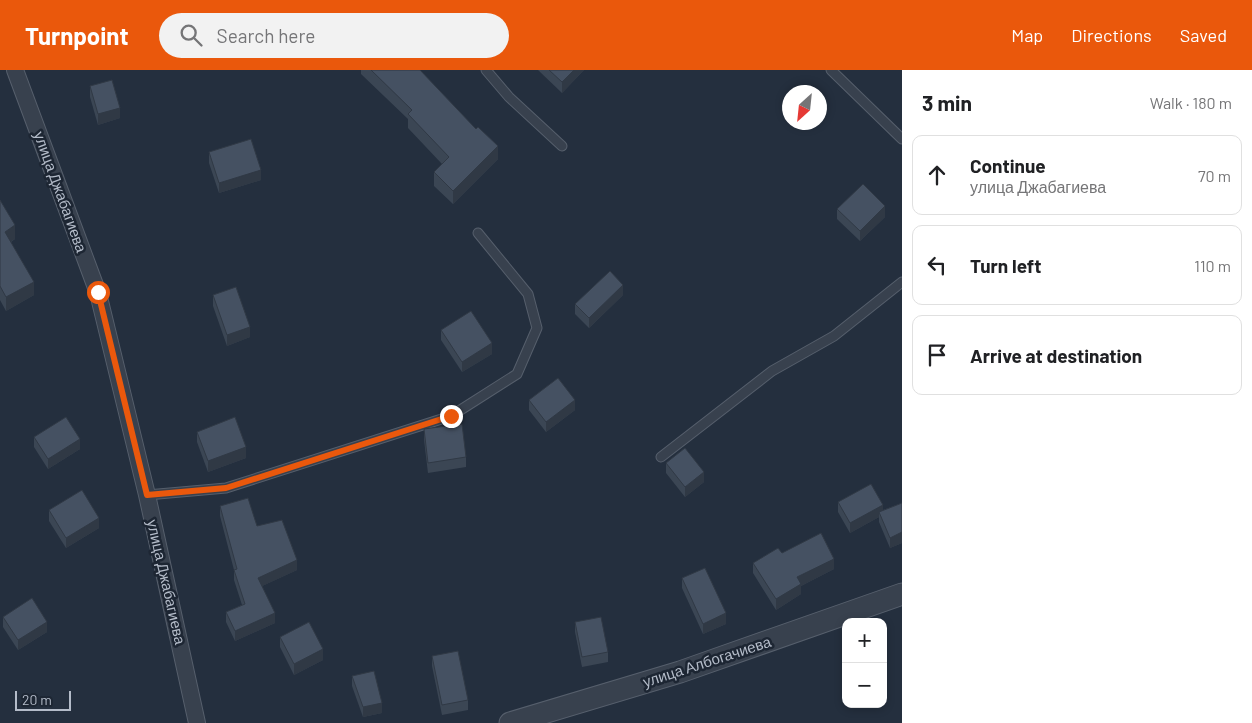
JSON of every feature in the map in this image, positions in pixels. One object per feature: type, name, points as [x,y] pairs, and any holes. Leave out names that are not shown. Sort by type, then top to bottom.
[{"type":"street","name":"улица Джабагиева","points":[[15,70],[98,292],[147,495],[197,723]]},
{"type":"street","name":"улица Албогачиева","points":[[510,723],[680,672],[902,594]]},
{"type":"lane","points":[[486,70],[509,97],[562,146]]},
{"type":"lane","points":[[831,70],[902,140]]},
{"type":"lane","points":[[147,495],[226,488],[451,416],[517,374],[536,328],[528,294],[478,233]]},
{"type":"lane","points":[[661,457],[772,371],[834,336],[902,282]]},
{"type":"building","points":[[371,70],[420,70],[476,129],[478,127],[498,146],[453,191],[434,172],[449,157],[408,114],[412,110]]},
{"type":"building","points":[[549,70],[574,70],[562,82]]},
{"type":"building","points":[[112,80],[120,108],[98,114],[90,86]]},
{"type":"building","points":[[251,139],[261,170],[219,183],[209,152]]},
{"type":"building","points":[[863,184],[885,206],[860,231],[837,209]]},
{"type":"building","points":[[0,200],[15,225],[5,232],[34,282],[6,297],[0,286]]},
{"type":"building","points":[[610,271],[623,285],[589,318],[575,304]]},
{"type":"building","points":[[236,287],[250,327],[227,335],[213,295]]},
{"type":"building","points":[[471,311],[492,343],[462,362],[441,330]]},
{"type":"building","points":[[558,378],[575,400],[546,422],[529,400]]},
{"type":"building","points":[[66,417],[80,439],[48,459],[34,437]]},
{"type":"building","points":[[235,417],[246,447],[208,461],[197,432]]},
{"type":"building","points":[[462,424],[466,457],[428,463],[424,429]]},
{"type":"building","points":[[685,448],[704,472],[685,487],[666,463]]},
{"type":"building","points":[[871,484],[883,505],[850,523],[838,502]]},
{"type":"building","points":[[82,490],[99,518],[66,538],[49,510]]},
{"type":"building","points":[[248,498],[257,526],[282,520],[297,560],[258,578],[275,613],[235,631],[226,612],[245,604],[234,570],[237,569],[220,506]]},
{"type":"building","points":[[902,503],[902,532],[890,538],[879,512]]},
{"type":"building","points":[[821,533],[834,559],[797,577],[801,584],[776,599],[753,563],[778,548],[782,553]]},
{"type":"building","points":[[705,568],[726,613],[703,624],[682,578]]},
{"type":"building","points":[[32,598],[47,622],[18,640],[3,617]]},
{"type":"building","points":[[601,617],[608,652],[582,657],[575,622]]},
{"type":"building","points":[[309,622],[323,649],[294,664],[280,637]]},
{"type":"building","points":[[458,651],[468,700],[442,705],[432,656]]},
{"type":"building","points":[[374,671],[382,703],[363,707],[352,676]]},
{"type":"route","points":[[98,292],[147,495],[226,488],[451,416]]}]
